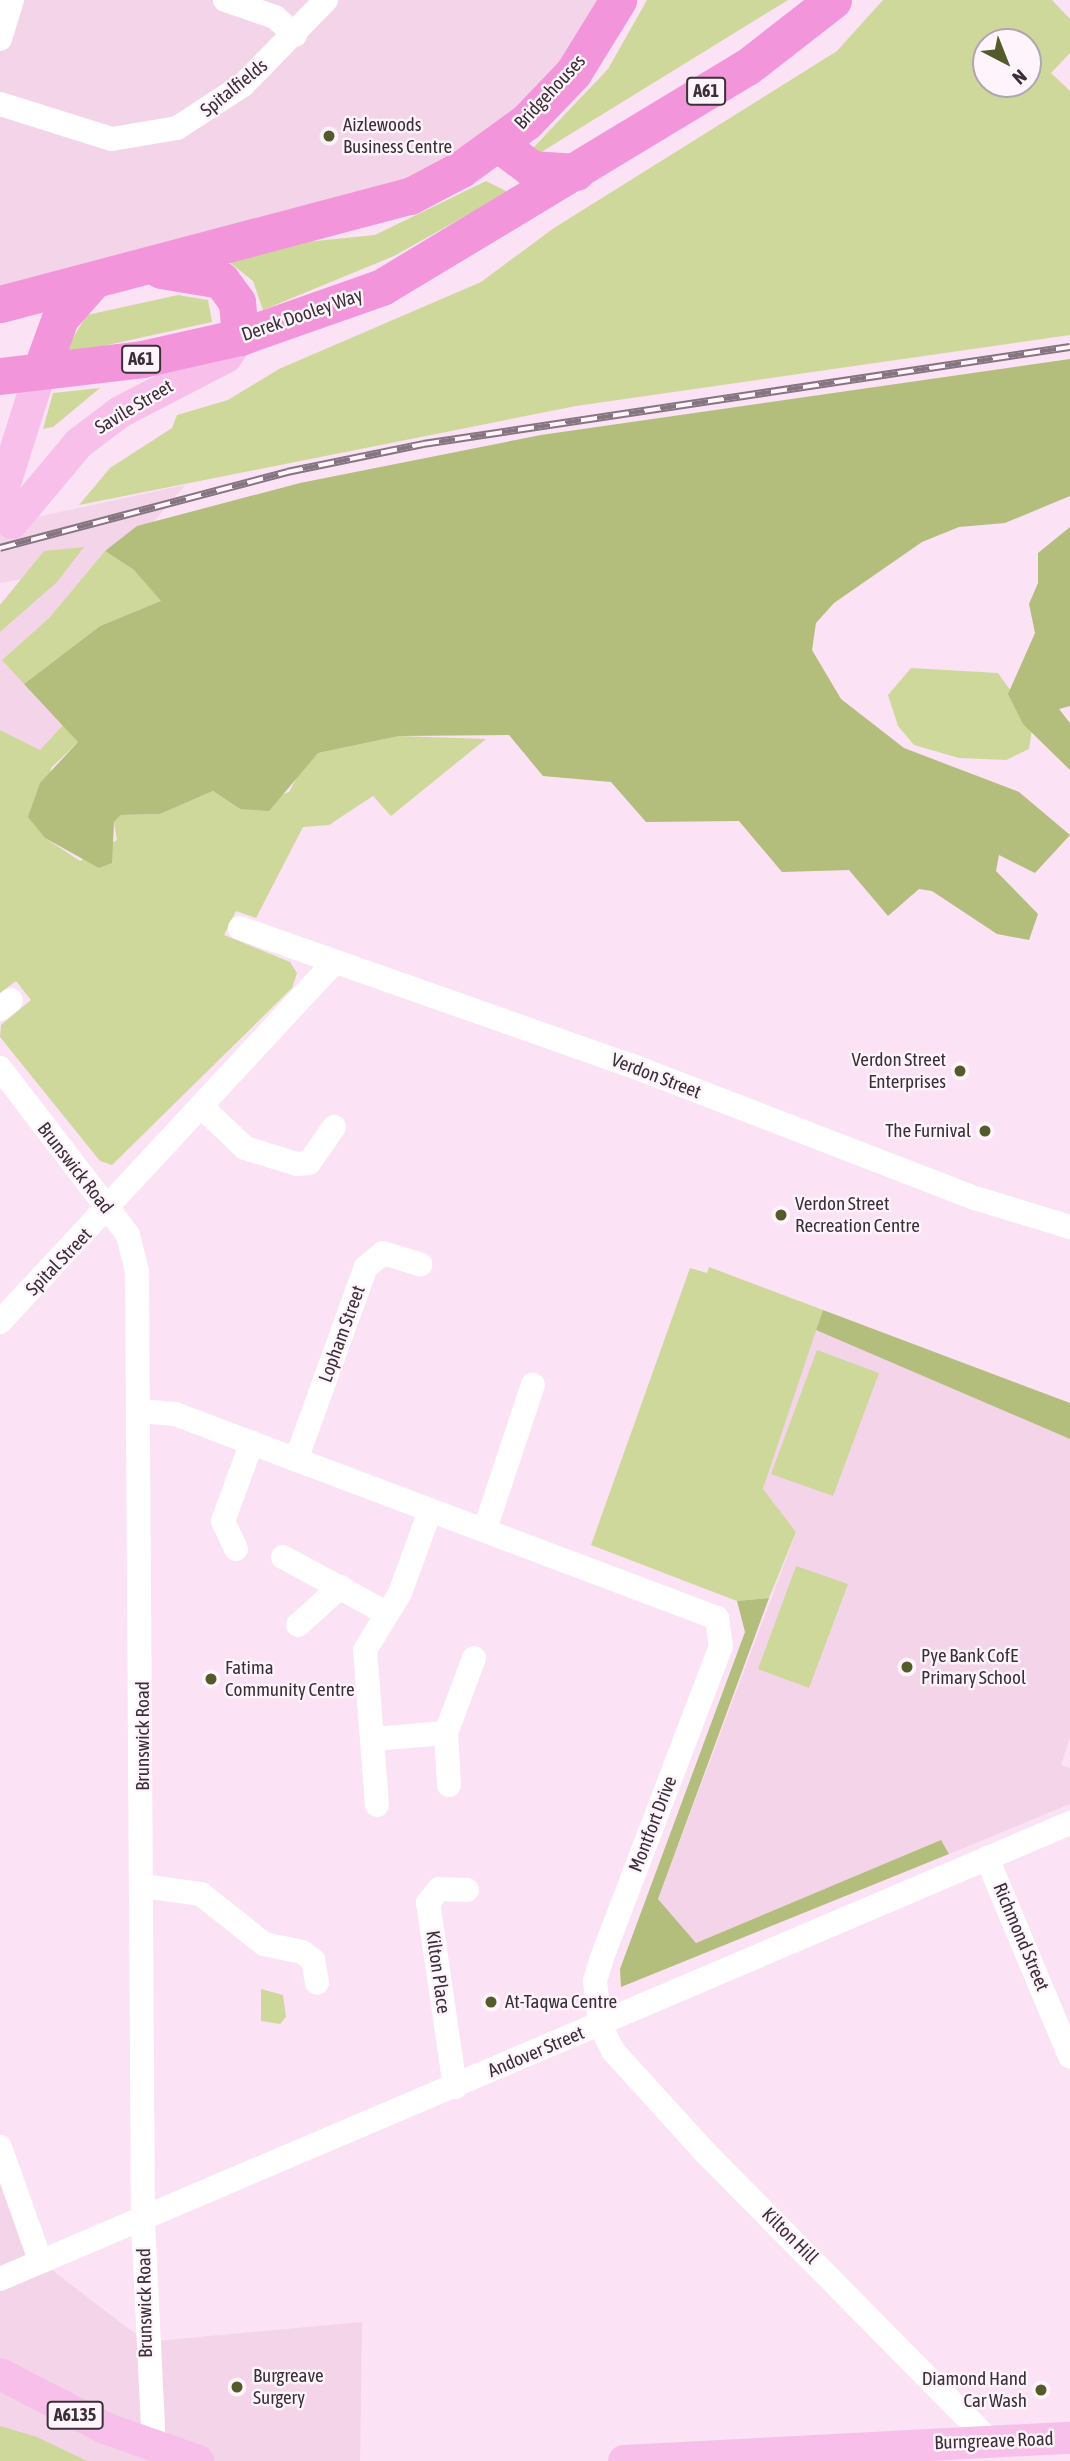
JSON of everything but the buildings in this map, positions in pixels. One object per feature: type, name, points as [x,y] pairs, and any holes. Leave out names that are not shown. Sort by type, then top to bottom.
[{"type":"highway","name":"Bridgehouses","points":[[499,144],[549,100],[589,51],[618,0]]},
{"type":"highway","name":"A61","points":[[576,172],[747,66],[833,0]]},
{"type":"highway","points":[[0,304],[89,285],[236,240],[384,207],[499,144],[515,163],[532,170],[576,172]]},
{"type":"highway","name":"Derek Dooley Way","points":[[0,376],[142,359],[240,337],[382,287],[576,172]]},
{"type":"highway","points":[[150,268],[221,280],[237,302],[240,337]]},
{"type":"highway","points":[[41,370],[60,318],[89,285]]},
{"type":"main road","name":"Savile Street","points":[[6,511],[79,443],[120,412],[226,357],[240,337]]},
{"type":"main road","name":"Savile Street","points":[[6,511],[41,370]]},
{"type":"main road","name":"A6135","points":[[0,2374],[154,2455],[198,2461]]},
{"type":"main road","name":"Burngreave Road","points":[[624,2461],[989,2440],[1070,2438]]},
{"type":"street","points":[[0,38],[12,0]]},
{"type":"street","points":[[225,0],[275,17],[295,35]]},
{"type":"street","name":"Spitalfields","points":[[0,104],[112,139],[156,134],[215,107],[295,35],[326,0]]},
{"type":"street","points":[[589,51],[604,0]]},
{"type":"street","name":"Verdon Street","points":[[240,928],[332,965],[509,1022],[975,1198],[1070,1227]]},
{"type":"street","name":"Spital Street","points":[[0,1322],[108,1211],[332,965]]},
{"type":"street","name":"Brunswick Road","points":[[0,1068],[128,1235],[137,1272],[144,2222],[154,2455]]},
{"type":"street","points":[[203,1108],[245,1148],[297,1164],[309,1163],[334,1127]]},
{"type":"street","name":"Lopham Street","points":[[296,1460],[366,1267],[383,1253],[420,1264]]},
{"type":"street","points":[[140,1411],[175,1414],[485,1530],[533,1385]]},
{"type":"street","points":[[236,1549],[223,1521],[252,1442]]},
{"type":"street","points":[[377,1805],[365,1650],[386,1613],[430,1511]]},
{"type":"street","name":"Montfort Drive","points":[[485,1530],[711,1613],[722,1625],[721,1646],[601,1961],[595,1981],[600,2025]]},
{"type":"street","points":[[284,1556],[386,1613]]},
{"type":"street","points":[[298,1625],[340,1587]]},
{"type":"street","points":[[449,1785],[446,1733],[474,1658]]},
{"type":"street","points":[[373,1739],[446,1733]]},
{"type":"street","name":"Andover Street","points":[[0,2279],[40,2260],[144,2222],[1070,1823]]},
{"type":"street","name":"Richmond Street","points":[[987,1858],[1067,2041]]},
{"type":"street","points":[[143,1886],[201,1894],[264,1944],[308,1956],[317,1983]]},
{"type":"street","name":"Kilton Place","points":[[455,2087],[428,1903],[439,1889],[467,1890]]},
{"type":"street","name":"Kilton Hill","points":[[600,2025],[613,2051],[705,2152],[989,2440]]},
{"type":"street","points":[[0,2147],[40,2260]]},
{"type":"shaded area","points":[[0,0],[618,0],[461,169],[0,304]]},
{"type":"shaded area","points":[[185,485],[144,533],[105,551],[49,618],[3,659],[63,725],[40,750],[0,730],[0,605],[22,579],[0,583],[0,525]]},
{"type":"shaded area","name":"Pye Bank CofE Primary School","points":[[816,1330],[1070,1439],[1070,1737],[1061,1765],[1070,1768],[1070,1804],[949,1854],[941,1840],[696,1943],[658,1899],[796,1533],[763,1489]]},
{"type":"shaded area","points":[[0,2163],[40,2261],[146,2342],[362,2322],[360,2461],[0,2461]]},
{"type":"green space","points":[[647,0],[788,0],[538,154],[533,148],[608,69]]},
{"type":"green space","points":[[883,0],[1052,0],[1070,19],[1070,53],[1051,73],[1070,91],[1070,335],[576,406],[79,505],[110,468],[172,428],[177,415],[228,400],[279,369],[481,282],[554,228],[837,51]]},
{"type":"green space","points":[[486,181],[508,192],[394,256],[263,310],[253,281],[228,261],[295,243],[375,235]]},
{"type":"green space","points":[[178,295],[208,300],[212,322],[62,355],[87,315]]},
{"type":"green space","points":[[1070,359],[1070,496],[1005,523],[959,527],[922,542],[834,603],[816,623],[812,650],[841,699],[904,748],[1019,792],[1070,835],[1035,873],[999,855],[996,871],[1038,914],[1029,940],[997,934],[932,891],[919,889],[888,916],[849,870],[782,872],[739,821],[646,822],[611,782],[543,776],[509,735],[399,736],[318,753],[269,811],[240,809],[213,791],[160,814],[121,815],[114,822],[112,863],[99,868],[45,838],[28,817],[40,783],[78,742],[24,684],[100,626],[161,601],[134,570],[105,551],[137,526],[300,483],[541,435]]},
{"type":"green space","points":[[100,388],[53,427],[43,429],[53,393]]},
{"type":"green space","points":[[1070,527],[1070,706],[1059,709],[1070,723],[1070,770],[1023,724],[1008,694],[1035,633],[1029,604],[1038,583],[1038,553]]},
{"type":"green space","points":[[84,547],[57,582],[0,632],[0,605],[44,551]]},
{"type":"green space","points":[[105,551],[134,570],[162,601],[100,626],[24,684],[2,660],[49,618]]},
{"type":"green space","points":[[911,668],[998,673],[1033,722],[1029,749],[1006,760],[959,758],[914,745],[898,726],[888,695]]},
{"type":"green space","points":[[63,725],[78,742],[51,768],[45,838],[80,861],[117,840],[114,822],[121,815],[160,814],[213,791],[240,809],[289,792],[305,762],[318,753],[399,736],[486,739],[391,816],[373,796],[329,825],[303,827],[256,918],[236,911],[224,935],[290,962],[297,973],[292,988],[112,1165],[100,1161],[0,1037],[1,1025],[31,1000],[16,981],[0,993],[0,730],[40,750]]},
{"type":"green space","points":[[709,1267],[823,1310],[763,1489],[796,1532],[769,1598],[737,1601],[591,1545],[690,1268],[707,1273]]},
{"type":"green space","points":[[823,1310],[1070,1403],[1070,1439],[816,1330]]},
{"type":"green space","points":[[817,1350],[879,1373],[833,1496],[771,1474]]},
{"type":"green space","points":[[796,1566],[848,1584],[809,1688],[758,1669]]},
{"type":"green space","points":[[769,1598],[658,1899],[696,1943],[941,1840],[949,1854],[621,1987],[620,1969],[745,1632],[737,1601]]},
{"type":"green space","points":[[261,1989],[283,1995],[286,2017],[280,2024],[261,2021]]},
{"type":"green space","points":[[0,2426],[37,2437],[87,2461],[0,2461]]},
{"type":"railway","points":[[0,548],[287,472],[423,444],[1070,347]]},
{"type":"place","name":"Aizlewoods Business Centre","points":[[329,136]]},
{"type":"place","name":"Verdon Street Enterprises","points":[[960,1071]]},
{"type":"place","name":"The Furnival","points":[[985,1131]]},
{"type":"place","name":"Verdon Street Recreation Centre","points":[[781,1215]]},
{"type":"place","name":"Pye Bank CofE Primary School","points":[[907,1667]]},
{"type":"place","name":"Fatima Community Centre","points":[[211,1679]]},
{"type":"place","name":"At-Taqwa Centre","points":[[491,2002]]},
{"type":"place","name":"Burgreave Surgery","points":[[237,2387]]},
{"type":"place","name":"Diamond Hand Car Wash","points":[[1041,2390]]}]
